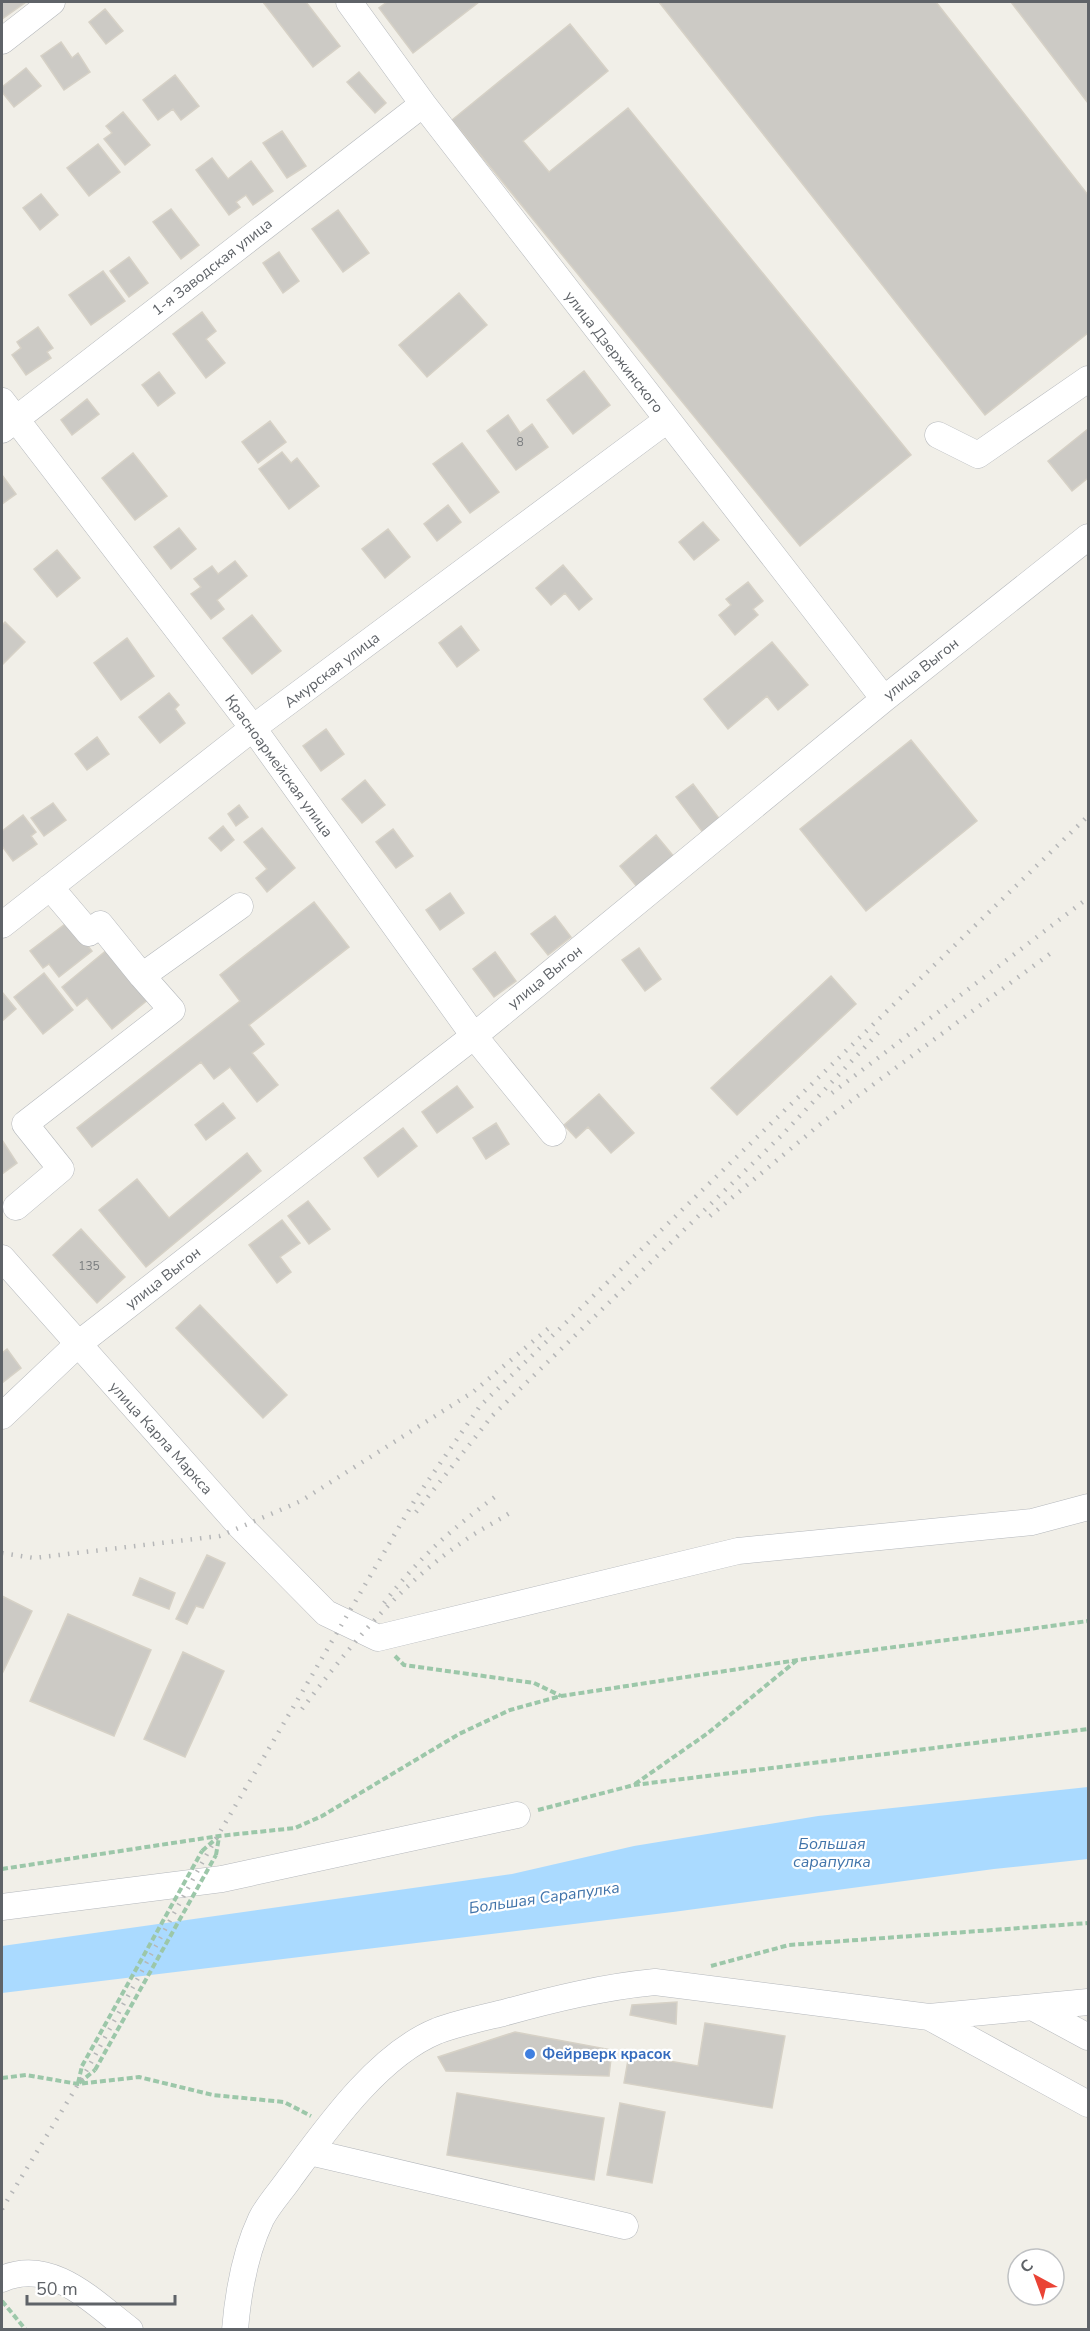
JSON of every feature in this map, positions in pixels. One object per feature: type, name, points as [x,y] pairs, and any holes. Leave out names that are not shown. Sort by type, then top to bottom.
[{"type":"street","points":[[2,40],[52,2]]},
{"type":"street","name":"улица Дзержинского","points":[[349,2],[423,105],[884,699]]},
{"type":"street","name":"1-я Заводская улица","points":[[6,417],[423,105]]},
{"type":"street","points":[[938,435],[978,455],[1089,379]]},
{"type":"street","name":"Красноармейская улица","points":[[6,417],[253,728],[474,1036],[553,1132]]},
{"type":"street","name":"Амурская улица","points":[[2,926],[253,728],[667,420]]},
{"type":"street","name":"улица Выгон","points":[[2,1416],[77,1345],[474,1036],[884,699],[1089,537]]},
{"type":"street","points":[[16,1206],[61,1169],[25,1124],[172,1010],[100,924],[89,933],[50,887]]},
{"type":"street","points":[[142,976],[240,906]]},
{"type":"street","name":"улица Карла Маркса","points":[[2,1258],[241,1527],[326,1613],[378,1638]]},
{"type":"street","points":[[378,1638],[738,1551],[1032,1522],[1089,1507]]},
{"type":"street","points":[[2,1907],[222,1879],[517,1815]]},
{"type":"street","points":[[234,2330],[240,2288],[261,2218],[310,2152],[391,2060],[437,2031],[576,1994],[610,1987],[655,1982],[929,2017],[1036,2009],[1089,2002]]},
{"type":"street","points":[[1036,2009],[1089,2037]]},
{"type":"street","points":[[929,2017],[1089,2104]]},
{"type":"street","points":[[310,2152],[625,2226]]},
{"type":"street","points":[[2,2279],[27,2272],[47,2274],[69,2284],[130,2330]]},
{"type":"path","points":[[2,1869],[219,1836],[295,1828],[322,1816],[459,1734],[510,1710],[561,1696],[798,1660],[1089,1621]]},
{"type":"path","points":[[378,1638],[404,1665],[534,1683],[561,1696]]},
{"type":"path","points":[[634,1785],[708,1734],[798,1660]]},
{"type":"path","points":[[517,1815],[634,1785],[1089,1729]]},
{"type":"path","points":[[78,2084],[82,2066],[202,1851],[219,1836]]},
{"type":"path","points":[[78,2084],[95,2070],[216,1855],[219,1836]]},
{"type":"path","points":[[704,1968],[789,1945],[1089,1923]]},
{"type":"path","points":[[2,2078],[27,2075],[78,2084],[139,2077],[213,2096],[284,2102],[331,2127]]},
{"type":"path","points":[[2,2301],[26,2330]]},
{"type":"water","points":[[1088,1787],[1088,1859],[2,1993],[2,1946],[512,1874],[634,1846],[818,1816]]},
{"type":"building","points":[[2,2],[26,2],[2,19]]},
{"type":"building","points":[[263,2],[306,2],[340,46],[313,67]]},
{"type":"building","points":[[387,2],[479,2],[413,53],[379,8]]},
{"type":"building","points":[[659,2],[936,2],[1088,195],[1088,333],[985,415]]},
{"type":"building","points":[[1011,2],[1088,2],[1088,103]]},
{"type":"building","points":[[105,9],[123,31],[106,44],[89,22]]},
{"type":"building","points":[[570,24],[608,71],[523,141],[549,172],[628,108],[911,455],[800,546],[452,120]]},
{"type":"building","points":[[61,42],[72,58],[78,53],[90,72],[64,90],[41,56]]},
{"type":"building","points":[[26,68],[41,86],[14,107],[2,92],[2,87]]},
{"type":"building","points":[[359,72],[386,103],[375,113],[347,82]]},
{"type":"building","points":[[175,75],[199,106],[181,120],[173,109],[158,120],[143,100]]},
{"type":"building","points":[[123,112],[150,145],[125,165],[104,139],[112,133],[106,126]]},
{"type":"building","points":[[282,131],[306,166],[287,178],[263,143]]},
{"type":"building","points":[[98,144],[120,172],[89,196],[67,168]]},
{"type":"building","points":[[212,158],[228,179],[251,161],[273,191],[253,205],[246,195],[236,202],[240,207],[229,215],[196,170]]},
{"type":"building","points":[[41,194],[58,215],[40,230],[23,208]]},
{"type":"building","points":[[171,209],[199,245],[181,259],[153,222]]},
{"type":"building","points":[[338,210],[369,253],[343,272],[312,229]]},
{"type":"building","points":[[279,252],[299,281],[283,293],[263,263]]},
{"type":"building","points":[[129,257],[148,283],[129,297],[110,271]]},
{"type":"building","points":[[103,271],[125,301],[91,325],[69,295]]},
{"type":"building","points":[[459,293],[487,325],[427,377],[399,345]]},
{"type":"building","points":[[202,312],[216,331],[206,339],[225,363],[206,378],[173,334]]},
{"type":"building","points":[[38,327],[53,348],[47,352],[51,358],[26,375],[12,355],[21,348],[17,342]]},
{"type":"building","points":[[584,371],[610,405],[573,434],[547,400]]},
{"type":"building","points":[[159,372],[175,393],[158,406],[142,385]]},
{"type":"building","points":[[87,399],[99,414],[72,435],[61,420]]},
{"type":"building","points":[[508,415],[520,433],[532,424],[548,447],[516,470],[487,431]]},
{"type":"building","points":[[270,421],[286,442],[258,463],[242,442]]},
{"type":"building","points":[[1088,429],[1088,478],[1072,491],[1048,461]]},
{"type":"building","points":[[462,443],[499,492],[470,513],[433,464]]},
{"type":"building","points":[[282,452],[291,463],[297,458],[319,486],[289,509],[259,469]]},
{"type":"building","points":[[133,453],[167,496],[135,520],[102,478]]},
{"type":"building","points":[[2,475],[16,494],[2,504]]},
{"type":"building","points":[[448,505],[461,522],[437,541],[424,524]]},
{"type":"building","points":[[703,522],[719,540],[694,560],[679,542]]},
{"type":"building","points":[[179,528],[196,549],[171,569],[154,547]]},
{"type":"building","points":[[388,529],[410,557],[385,578],[362,549]]},
{"type":"building","points":[[57,550],[80,578],[57,597],[34,569]]},
{"type":"building","points":[[235,561],[247,576],[217,600],[224,609],[211,619],[191,594],[201,587],[194,579],[212,566],[218,574]]},
{"type":"building","points":[[563,565],[592,599],[579,610],[565,593],[551,605],[536,588]]},
{"type":"building","points":[[748,582],[763,601],[753,609],[758,615],[735,635],[719,615],[731,605],[726,599]]},
{"type":"building","points":[[252,615],[281,651],[252,674],[223,638]]},
{"type":"building","points":[[5,622],[25,642],[2,665],[2,625]]},
{"type":"building","points":[[461,626],[479,650],[457,667],[439,643]]},
{"type":"building","points":[[127,638],[154,676],[121,700],[94,663]]},
{"type":"building","points":[[772,642],[808,685],[778,710],[767,696],[728,729],[704,699]]},
{"type":"building","points":[[169,693],[179,705],[175,709],[185,723],[160,743],[139,717]]},
{"type":"building","points":[[326,729],[344,754],[321,771],[303,746]]},
{"type":"building","points":[[97,737],[109,754],[87,770],[75,754]]},
{"type":"building","points":[[911,740],[977,821],[866,911],[800,829]]},
{"type":"building","points":[[365,780],[385,805],[362,823],[342,799]]},
{"type":"building","points":[[693,784],[721,821],[704,834],[676,797]]},
{"type":"building","points":[[53,803],[66,820],[44,836],[31,818]]},
{"type":"building","points":[[239,805],[248,817],[236,826],[228,814]]},
{"type":"building","points":[[23,815],[36,832],[31,836],[37,844],[13,861],[2,846],[2,831]]},
{"type":"building","points":[[223,826],[234,840],[221,851],[209,838]]},
{"type":"building","points":[[262,828],[295,868],[267,892],[256,878],[267,869],[244,842]]},
{"type":"building","points":[[393,829],[413,856],[396,868],[376,842]]},
{"type":"building","points":[[656,835],[675,858],[638,888],[620,866]]},
{"type":"building","points":[[450,893],[464,913],[440,930],[426,910]]},
{"type":"building","points":[[314,902],[349,947],[249,1025],[264,1044],[252,1053],[278,1085],[257,1102],[230,1067],[214,1079],[201,1062],[92,1147],[77,1128],[240,1001],[220,975]]},
{"type":"building","points":[[555,916],[571,937],[548,955],[531,934]]},
{"type":"building","points":[[69,921],[92,951],[59,977],[49,964],[43,968],[30,951]]},
{"type":"building","points":[[639,948],[661,979],[645,991],[622,960]]},
{"type":"building","points":[[108,949],[149,999],[112,1029],[87,998],[77,1006],[62,987]]},
{"type":"building","points":[[495,952],[516,981],[494,997],[473,969]]},
{"type":"building","points":[[44,973],[73,1010],[43,1034],[14,997]]},
{"type":"building","points":[[831,976],[856,1004],[737,1115],[711,1088]]},
{"type":"building","points":[[2,992],[16,1009],[2,1021]]},
{"type":"building","points":[[457,1086],[473,1107],[437,1133],[422,1112]]},
{"type":"building","points":[[599,1094],[634,1133],[611,1153],[588,1127],[576,1138],[564,1125]]},
{"type":"building","points":[[223,1103],[235,1118],[206,1140],[195,1125]]},
{"type":"building","points":[[496,1123],[509,1144],[486,1159],[473,1138]]},
{"type":"building","points":[[403,1128],[417,1146],[378,1177],[364,1158]]},
{"type":"building","points":[[2,1140],[17,1163],[2,1174]]},
{"type":"building","points":[[247,1153],[261,1171],[146,1267],[99,1210],[137,1179],[169,1218]]},
{"type":"building","points":[[308,1201],[330,1229],[309,1244],[288,1216]]},
{"type":"building","points":[[282,1220],[300,1243],[280,1257],[291,1272],[277,1283],[249,1245]]},
{"type":"building","points":[[81,1229],[125,1277],[97,1303],[53,1255]]},
{"type":"building","points":[[200,1305],[287,1395],[263,1418],[176,1328]]},
{"type":"building","points":[[7,1349],[21,1368],[2,1383],[2,1353]]},
{"type":"building","points":[[207,1555],[225,1563],[203,1608],[196,1606],[187,1624],[176,1619]]},
{"type":"building","points":[[140,1578],[175,1593],[169,1609],[133,1595]]},
{"type":"building","points":[[2,1596],[32,1611],[2,1674]]},
{"type":"building","points":[[68,1614],[151,1650],[114,1736],[30,1701]]},
{"type":"building","points":[[183,1652],[224,1671],[185,1757],[144,1739]]},
{"type":"building","points":[[677,2002],[676,2024],[630,2015],[632,2005]]},
{"type":"building","points":[[705,2023],[785,2036],[772,2108],[624,2083],[629,2054],[698,2066]]},
{"type":"building","name":"Фейрверк красок","points":[[515,2032],[612,2050],[609,2076],[446,2071],[438,2057]]},
{"type":"building","points":[[457,2093],[604,2118],[594,2180],[447,2155]]},
{"type":"building","points":[[620,2103],[665,2112],[652,2183],[607,2175]]},
{"type":"railway","points":[[2,2209],[88,2068],[207,1854],[416,1498],[480,1406],[1088,816]]},
{"type":"railway","points":[[832,1093],[1088,898]]},
{"type":"railway","points":[[710,1216],[824,1121],[1055,950]]},
{"type":"railway","points":[[416,1512],[492,1416],[781,1136],[880,1031]]},
{"type":"railway","points":[[2,1553],[34,1558],[220,1536],[301,1501],[473,1392],[550,1327]]},
{"type":"railway","points":[[384,1603],[438,1544],[500,1493]]},
{"type":"railway","points":[[302,1709],[376,1618],[418,1577],[470,1537],[511,1512]]},
{"type":"place","name":"Фейрверк красок","points":[[530,2054]]},
{"type":"water label","name":"Большая сарапулка","points":[[832,1852]]},
{"type":"water label","name":"Большая Сарапулка","points":[[544,1897]]}]
